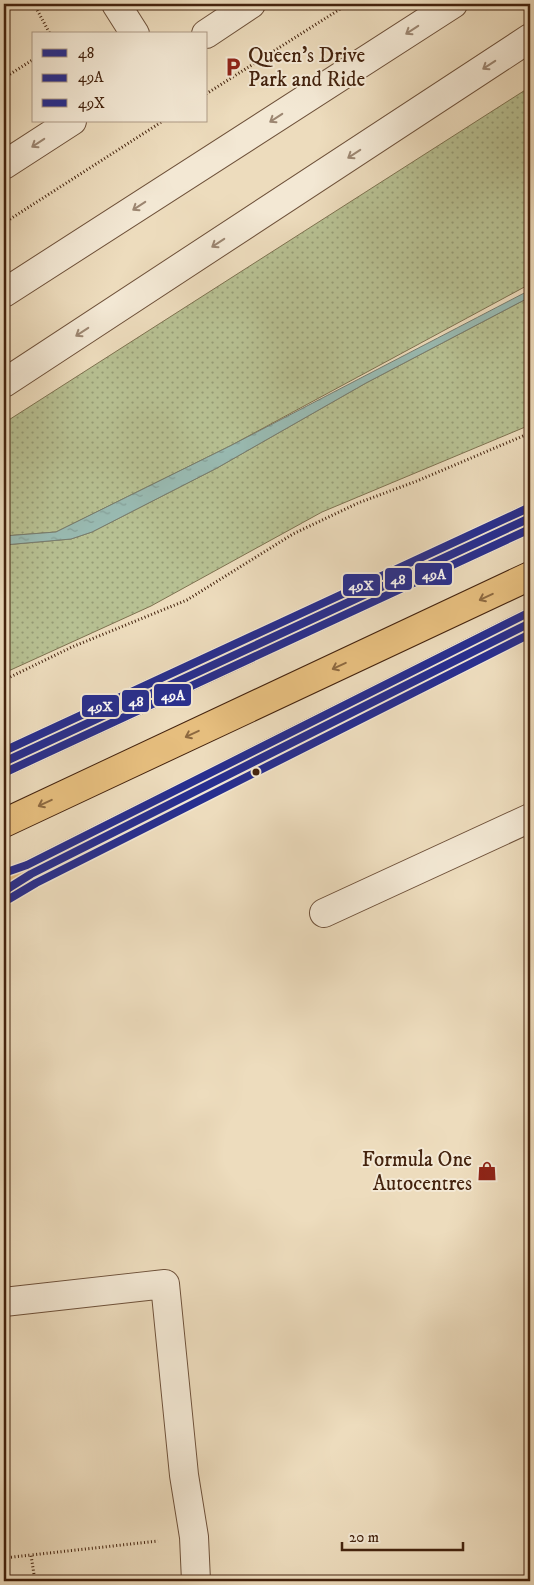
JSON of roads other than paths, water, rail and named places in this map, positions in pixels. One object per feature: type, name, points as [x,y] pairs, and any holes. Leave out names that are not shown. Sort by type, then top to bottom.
[{"type":"main road","points":[[4,762],[530,518]]},
{"type":"main road","points":[[4,823],[530,576]]},
{"type":"main road","points":[[4,891],[31,874],[530,623]]},
{"type":"main road","points":[[4,884],[31,874]]},
{"type":"lane","points":[[116,4],[134,32]]},
{"type":"lane","points":[[208,33],[252,4]]},
{"type":"lane","points":[[4,293],[453,4]]},
{"type":"lane","points":[[4,384],[530,38]]},
{"type":"lane","points":[[4,165],[70,122]]},
{"type":"lane","points":[[4,746],[65,733]]},
{"type":"lane","points":[[324,913],[530,818]]},
{"type":"lane","points":[[4,1302],[165,1284],[184,1475],[194,1537],[196,1581]]},
{"type":"water","points":[[530,290],[530,297],[366,383],[217,468],[92,532],[71,539],[4,545],[4,536],[56,532],[230,446]]},
{"type":"place","name":"Queen's Drive Park and Ride","points":[[233,67]]},
{"type":"place","name":"Formula One Autocentres","points":[[487,1171]]}]
